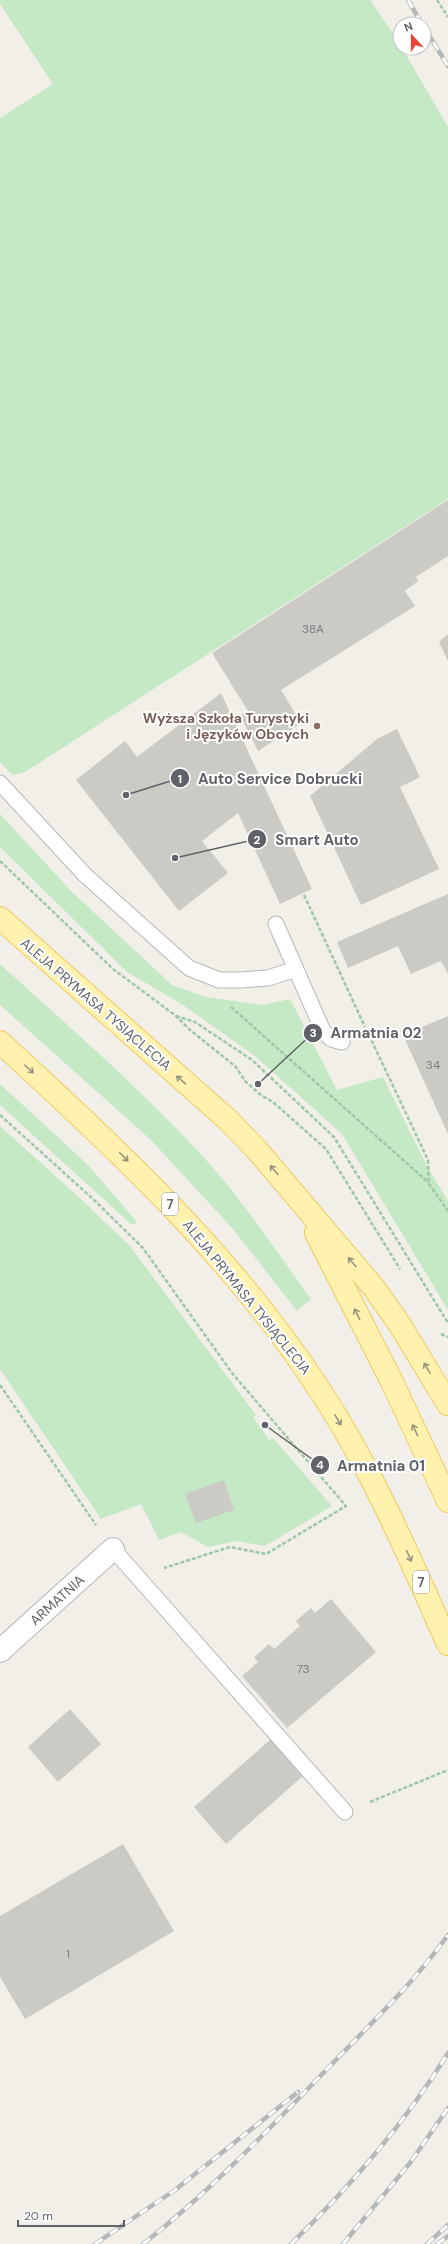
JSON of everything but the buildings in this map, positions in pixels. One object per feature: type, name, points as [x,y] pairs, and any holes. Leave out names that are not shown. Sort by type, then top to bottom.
[{"type":"main road","name":"ALEJA PRYMASA TYSIĄCLECIA","points":[[0,918],[228,1120],[257,1150],[374,1288],[400,1325],[448,1404]]},
{"type":"main road","name":"ALEJA PRYMASA TYSIĄCLECIA","points":[[0,1042],[108,1140],[201,1236],[287,1342],[318,1386],[356,1450],[393,1520],[448,1644]]},
{"type":"main road","points":[[299,1200],[392,1382],[448,1501]]},
{"type":"street","name":"ARMATNIA","points":[[0,1650],[113,1549]]},
{"type":"lane","points":[[0,783],[85,875],[189,968],[219,980],[268,978],[296,970]]},
{"type":"lane","points":[[276,924],[323,1030],[331,1039],[342,1042]]},
{"type":"lane","points":[[113,1549],[345,1812]]},
{"type":"path","points":[[437,0],[448,17]]},
{"type":"path","points":[[0,860],[113,968],[176,1016],[189,1029],[236,1066],[245,1081],[261,1095],[273,1102],[326,1149],[402,1274]]},
{"type":"path","points":[[304,895],[428,1160],[429,1184]]},
{"type":"path","points":[[230,1005],[429,1184],[448,1211]]},
{"type":"path","points":[[176,1016],[195,1022],[252,1060],[334,1138],[448,1323]]},
{"type":"path","points":[[0,1115],[93,1199],[143,1248],[232,1373],[346,1506],[266,1554],[230,1547],[155,1571],[140,1579]]},
{"type":"path","points":[[440,1333],[448,1337]]},
{"type":"path","points":[[0,1385],[113,1549]]},
{"type":"path","points":[[345,1812],[448,1770]]},
{"type":"green space","points":[[0,0],[370,0],[392,32],[392,56],[407,56],[448,127],[448,499],[25,772],[12,775],[0,762],[0,118],[53,84],[0,4]]},
{"type":"green space","points":[[0,814],[71,891],[172,985],[206,997],[263,1005],[290,999],[337,1090],[383,1077],[428,1168],[448,1201],[448,1310],[342,1134],[255,1056],[183,1005],[127,972],[0,847]]},
{"type":"green space","points":[[0,964],[123,1076],[194,1147],[241,1202],[311,1299],[297,1311],[233,1229],[151,1140],[0,1005]]},
{"type":"green space","points":[[0,1084],[87,1164],[137,1222],[132,1225],[0,1105]]},
{"type":"green space","points":[[0,1126],[82,1200],[130,1246],[256,1415],[253,1417],[269,1440],[273,1438],[332,1506],[265,1546],[237,1541],[208,1547],[181,1532],[159,1540],[141,1504],[101,1519],[0,1369]]},
{"type":"railway","points":[[408,0],[417,16]]},
{"type":"railway","points":[[432,40],[448,66]]},
{"type":"railway","points":[[143,2244],[192,2203],[262,2136],[391,2003],[421,1970],[448,1935]]},
{"type":"railway","points":[[291,2244],[334,2200],[376,2153],[414,2104],[448,2053]]},
{"type":"railway","points":[[95,2244],[175,2190],[298,2092]]},
{"type":"railway","points":[[343,2244],[410,2163],[448,2108]]},
{"type":"railway","points":[[427,2244],[448,2225]]},
{"type":"railway","points":[[437,2244],[448,2236]]},
{"type":"place","name":"Wyższa Szkoła Turystyki i Języków Obcych","points":[[317,726]]},
{"type":"place","name":"Auto Service Dobrucki","points":[[126,795]]},
{"type":"place","name":"Smart Auto","points":[[175,858]]},
{"type":"place","name":"Armatnia 02","points":[[258,1084]]},
{"type":"place","name":"Armatnia 01","points":[[265,1425]]}]
